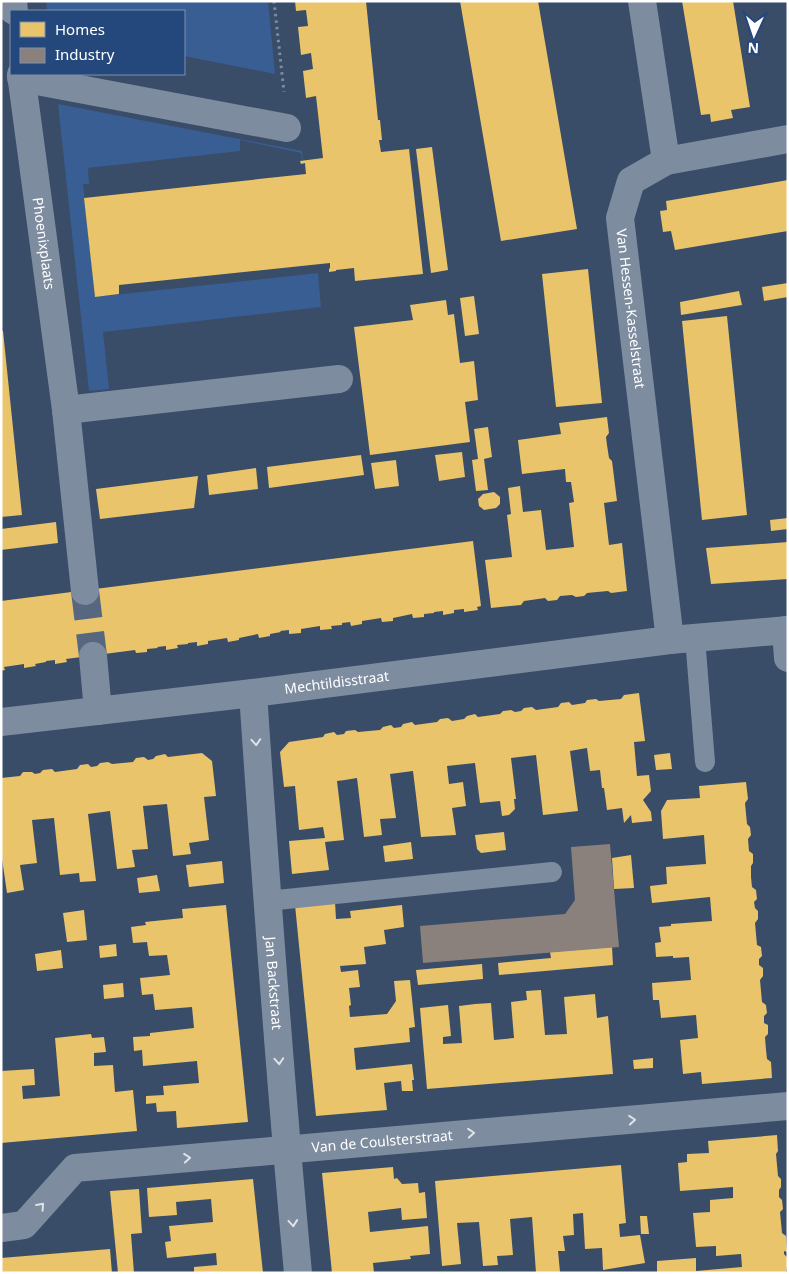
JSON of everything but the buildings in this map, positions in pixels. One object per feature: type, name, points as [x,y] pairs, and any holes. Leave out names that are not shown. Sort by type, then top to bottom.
[{"type":"street","points":[[642,1],[666,162]]},
{"type":"street","name":"Phoenixplaats","points":[[85,591],[66,410],[21,76],[287,128]]},
{"type":"street","name":"Van Hessen-Kasselstraat","points":[[682,639],[620,218],[631,181],[666,162],[788,139]]},
{"type":"street","points":[[66,410],[339,379]]},
{"type":"street","points":[[787,630],[788,658]]},
{"type":"street","name":"Mechtildisstraat","points":[[1,722],[253,693],[682,639],[787,630]]},
{"type":"street","points":[[93,656],[98,711]]},
{"type":"street","name":"Jan Backstraat","points":[[253,693],[286,1149],[298,1273]]},
{"type":"street","name":"Van de Coulsterstraat","points":[[1,1228],[24,1225],[75,1168],[788,1106]]},
{"type":"lane","points":[[682,639],[705,762]]},
{"type":"lane","points":[[267,901],[552,872]]},
{"type":"path","points":[[274,1],[287,128]]},
{"type":"shaded area","points":[[46,1],[268,1],[275,74],[185,56],[185,10],[47,10]]},
{"type":"shaded area","points":[[58,104],[302,151],[303,160],[301,153],[240,140],[240,151],[88,168],[89,184],[83,184],[95,297],[318,273],[321,307],[103,332],[109,389],[89,391]]},
{"type":"tunnel","points":[[85,591],[93,656]]}]
